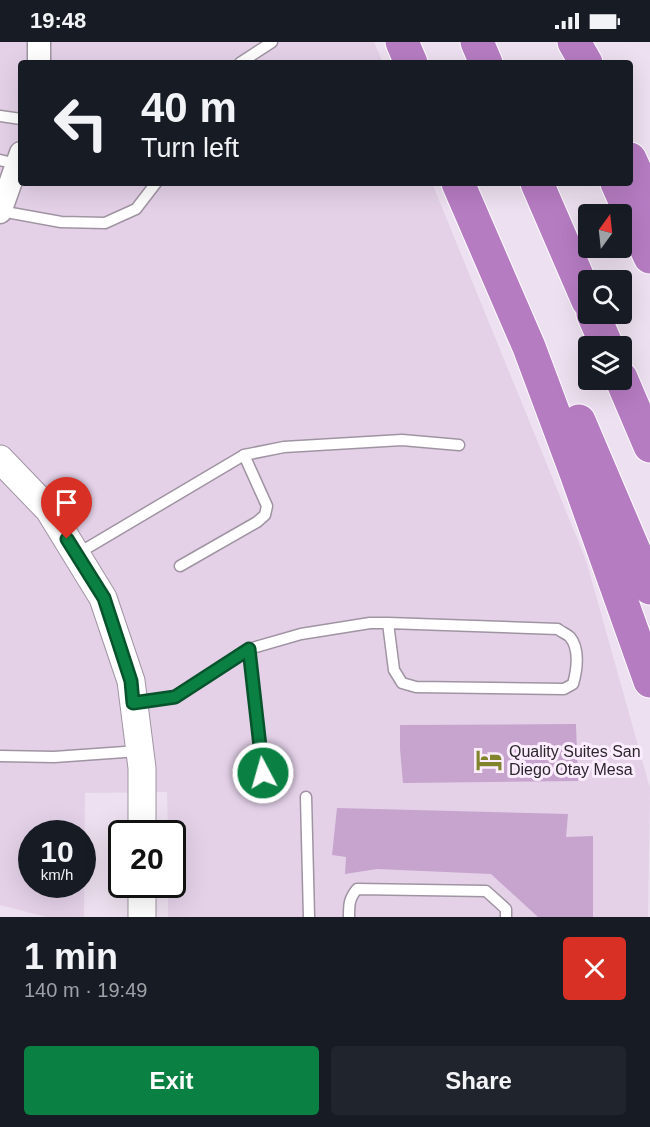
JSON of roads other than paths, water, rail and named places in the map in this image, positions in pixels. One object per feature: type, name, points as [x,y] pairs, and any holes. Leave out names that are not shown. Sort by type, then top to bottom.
[{"type":"highway","points":[[402,42],[410,60]]},
{"type":"highway","points":[[477,42],[485,60]]},
{"type":"highway","points":[[555,42],[563,60]]},
{"type":"highway","points":[[574,42],[584,60]]},
{"type":"highway","points":[[633,166],[650,203]]},
{"type":"highway","points":[[459,186],[532,357],[650,681]]},
{"type":"highway","points":[[471,186],[561,378],[650,588]]},
{"type":"highway","points":[[538,186],[578,278]]},
{"type":"highway","points":[[618,186],[650,257]]},
{"type":"highway","points":[[626,390],[650,446]]},
{"type":"street","points":[[39,42],[39,60]]},
{"type":"street","points":[[0,212],[13,159]]},
{"type":"street","points":[[0,459],[49,510],[104,598],[131,681],[142,768],[142,820]]},
{"type":"street","points":[[142,898],[142,917]]},
{"type":"lane","points":[[245,60],[272,42]]},
{"type":"lane","points":[[0,116],[18,119]]},
{"type":"lane","points":[[0,212],[61,222],[105,223],[136,209],[154,186]]},
{"type":"lane","points":[[76,554],[244,455],[284,447],[402,440],[459,445]]},
{"type":"lane","points":[[180,566],[265,516],[267,506],[244,455]]},
{"type":"lane","points":[[133,703],[175,697],[249,649],[301,634],[370,623],[558,629],[569,636],[575,646],[576,673],[573,684],[564,689],[416,687],[402,683],[394,669],[388,624]]},
{"type":"lane","points":[[249,649],[263,773]]},
{"type":"lane","points":[[0,756],[54,757],[140,751]]},
{"type":"lane","points":[[306,797],[309,917]]},
{"type":"lane","points":[[349,917],[351,896],[357,889],[486,891],[506,909],[506,917]]},
{"type":"place","name":"Quality Suites San Diego Otay Mesa","points":[[489,760]]}]
